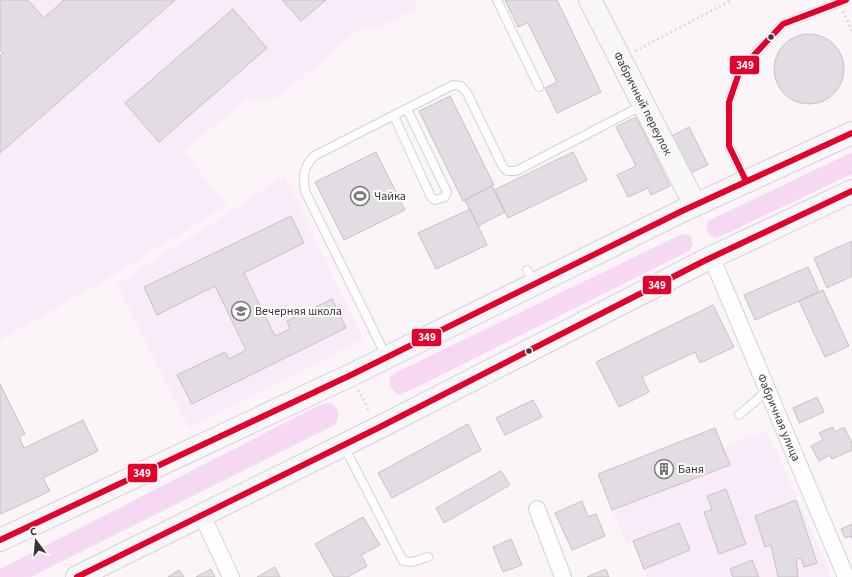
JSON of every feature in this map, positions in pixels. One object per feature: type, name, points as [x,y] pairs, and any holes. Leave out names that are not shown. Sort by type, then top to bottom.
[{"type":"main road","name":"Фабричный переулок","points":[[590,0],[695,205]]},
{"type":"main road","points":[[0,540],[351,375],[531,276],[695,205],[852,133]]},
{"type":"main road","points":[[89,574],[202,515],[378,428],[712,258],[852,191]]},
{"type":"street","name":"Фабричная улица","points":[[712,258],[846,577]]},
{"type":"street","points":[[537,509],[563,577]]},
{"type":"street","points":[[202,515],[231,577]]},
{"type":"lane","points":[[497,0],[539,87]]},
{"type":"lane","points":[[746,181],[729,146],[730,102],[740,70],[783,24],[843,1]]},
{"type":"lane","points":[[386,356],[305,191],[303,178],[307,164],[314,156],[453,85],[461,86],[467,93],[503,166],[507,171],[516,171],[644,104]]},
{"type":"lane","points":[[394,116],[432,197],[435,200],[445,197],[447,192],[407,109]]},
{"type":"lane","points":[[739,415],[768,390]]},
{"type":"lane","points":[[344,445],[403,561],[412,562],[428,558]]},
{"type":"path","points":[[620,58],[732,0]]},
{"type":"path","points":[[843,1],[852,31]]},
{"type":"path","points":[[351,375],[378,428]]},
{"type":"shaded area","points":[[0,0],[413,0],[418,7],[371,31],[363,26],[278,98],[246,99],[183,152],[227,205],[107,279],[0,340]]},
{"type":"shaded area","points":[[852,152],[852,174],[717,238],[710,235],[706,228],[708,221]]},
{"type":"shaded area","name":"Вечерняя школа","points":[[285,176],[363,339],[189,428],[117,284]]},
{"type":"shaded area","points":[[682,234],[690,235],[693,244],[689,251],[409,391],[398,395],[391,388],[389,378],[397,372]]},
{"type":"shaded area","points":[[331,403],[338,411],[335,425],[31,577],[0,577],[0,569],[322,404]]},
{"type":"shaded area","points":[[766,430],[831,577],[647,577],[633,541],[627,544],[612,510],[729,465],[724,448]]},
{"type":"building","points":[[0,0],[28,0],[44,18],[64,0],[175,0],[0,153],[0,56],[3,53],[0,50]]},
{"type":"building","points":[[282,0],[326,0],[301,21]]},
{"type":"building","points":[[505,0],[557,0],[601,92],[557,113],[545,88],[557,82],[528,23],[518,27]]},
{"type":"building","points":[[233,9],[267,48],[159,142],[125,103]]},
{"type":"building","points":[[802,34],[816,34],[829,39],[839,49],[844,62],[844,76],[839,89],[829,99],[816,104],[802,104],[789,99],[779,89],[774,76],[774,62],[779,49],[789,39]]},
{"type":"building","points":[[450,96],[494,185],[463,201],[419,111]]},
{"type":"building","points":[[636,117],[670,186],[651,195],[648,188],[628,197],[617,175],[636,166],[616,127]]},
{"type":"building","points":[[689,127],[708,165],[686,175],[668,138]]},
{"type":"building","name":"Чайка","points":[[376,152],[405,210],[344,240],[315,182]]},
{"type":"building","points":[[573,152],[587,180],[508,218],[494,190]]},
{"type":"building","points":[[492,186],[505,212],[478,226],[465,200]]},
{"type":"building","points":[[470,209],[487,245],[436,269],[418,233]]},
{"type":"building","points":[[291,216],[304,243],[244,273],[275,336],[290,329],[287,321],[332,299],[346,328],[192,404],[177,375],[225,352],[229,359],[246,350],[215,286],[157,315],[144,287]]},
{"type":"building","points":[[852,241],[852,276],[827,288],[814,258]]},
{"type":"building","points":[[808,267],[819,292],[755,320],[744,295]]},
{"type":"building","points":[[823,290],[849,346],[825,357],[799,301]]},
{"type":"building","points":[[713,305],[734,347],[700,363],[695,352],[642,377],[649,392],[619,407],[596,362]]},
{"type":"building","points":[[0,384],[25,434],[19,437],[24,448],[83,420],[98,451],[43,478],[50,491],[1,514],[0,512]]},
{"type":"building","points":[[817,397],[824,412],[799,423],[793,408]]},
{"type":"building","points":[[533,400],[542,417],[505,435],[496,418]]},
{"type":"building","points":[[468,424],[481,450],[392,498],[378,473]]},
{"type":"building","points":[[833,427],[835,432],[844,427],[852,443],[852,450],[832,459],[830,455],[819,461],[811,446],[823,440],[819,433]]},
{"type":"building","name":"Баня","points":[[715,428],[730,465],[612,510],[598,474]]},
{"type":"building","points":[[501,471],[510,485],[444,523],[436,508]]},
{"type":"building","points":[[726,489],[746,544],[719,554],[704,512],[712,510],[707,496]]},
{"type":"building","points":[[796,500],[817,563],[804,567],[801,558],[796,559],[798,577],[778,577],[771,545],[765,547],[755,516]]},
{"type":"building","points":[[582,501],[588,517],[596,514],[605,536],[572,550],[555,513]]},
{"type":"building","points":[[363,517],[380,545],[361,555],[367,566],[348,577],[334,577],[315,544]]},
{"type":"building","points":[[679,523],[690,550],[644,569],[633,541]]},
{"type":"building","points":[[852,524],[852,539],[851,536],[845,538],[841,529]]},
{"type":"building","points":[[511,539],[522,565],[503,572],[493,547]]},
{"type":"building","points":[[752,560],[759,577],[733,577],[730,569]]},
{"type":"building","points":[[275,567],[280,577],[257,577]]},
{"type":"building","points":[[211,569],[215,577],[196,577]]},
{"type":"building","points":[[606,569],[609,577],[587,577]]},
{"type":"building","points":[[179,570],[184,577],[168,577]]},
{"type":"transit line","name":"349","points":[[746,181],[729,146],[729,102],[740,70],[783,24],[846,0]]},
{"type":"transit line","name":"349","points":[[0,540],[351,375],[682,211],[852,133]]},
{"type":"transit line","name":"349","points":[[77,577],[378,428],[704,261],[852,191]]},
{"type":"place","name":"Чайка","points":[[360,196]]},
{"type":"place","name":"Вечерняя школа","points":[[241,311]]},
{"type":"place","name":"Баня","points":[[664,469]]}]
